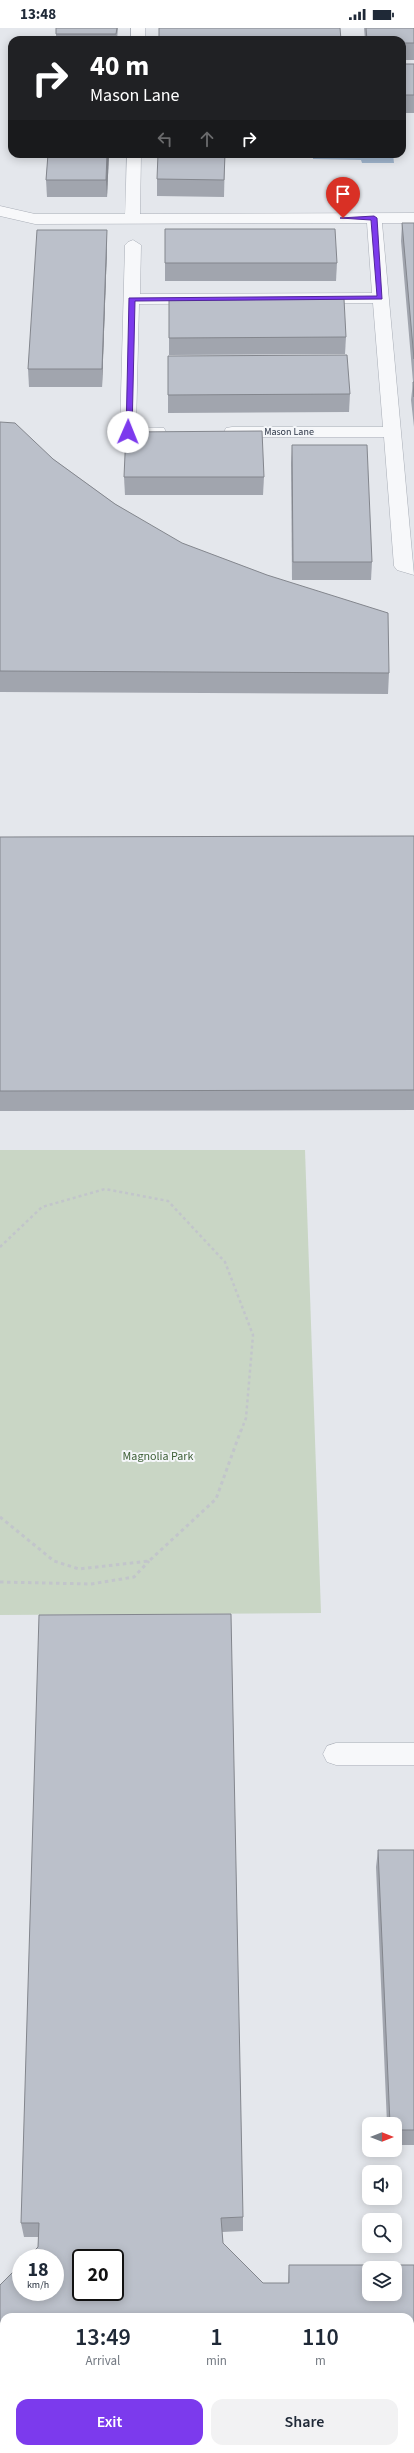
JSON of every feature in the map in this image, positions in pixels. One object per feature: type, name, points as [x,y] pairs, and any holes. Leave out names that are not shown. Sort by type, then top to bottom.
[{"type":"lane","points":[[132,219],[134,158]]},
{"type":"lane","points":[[0,211],[35,219],[414,218]]},
{"type":"lane","points":[[374,218],[403,566],[414,570]]},
{"type":"lane","points":[[133,245],[128,432],[176,432]]},
{"type":"lane","points":[[132,299],[380,298]]},
{"type":"lane","name":"Mason Lane","points":[[216,432],[391,432]]},
{"type":"lane","points":[[336,1754],[414,1754]]},
{"type":"path","points":[[0,1247],[42,1207],[105,1189],[168,1201],[225,1262],[253,1335],[246,1418],[216,1499],[200,1516],[149,1561],[134,1577],[91,1584],[0,1582]]},
{"type":"path","points":[[0,1517],[54,1562],[79,1569],[149,1561]]},
{"type":"green space","name":"Magnolia Park","points":[[0,1150],[305,1150],[321,1613],[0,1615]]},
{"type":"water","points":[[393,158],[394,163],[362,163],[361,160],[313,159]]},
{"type":"building","points":[[56,28],[117,28],[116,34],[56,34]]},
{"type":"building","points":[[159,28],[340,28],[341,36],[159,36]]},
{"type":"building","points":[[366,28],[414,28],[414,43],[406,43],[406,36],[367,36]]},
{"type":"building","points":[[406,64],[414,64],[414,95],[406,95]]},
{"type":"building","points":[[48,158],[107,158],[106,180],[46,180]]},
{"type":"building","points":[[158,158],[225,158],[224,180],[157,179]]},
{"type":"building","points":[[402,223],[414,223],[414,359]]},
{"type":"building","points":[[165,229],[335,229],[337,263],[165,263]]},
{"type":"building","points":[[37,230],[107,230],[102,369],[28,369]]},
{"type":"building","points":[[344,299],[346,337],[169,338],[169,300]]},
{"type":"building","points":[[347,355],[350,394],[168,395],[168,356]]},
{"type":"building","points":[[0,422],[15,423],[53,459],[115,504],[182,543],[267,575],[388,613],[389,673],[0,671]]},
{"type":"building","points":[[262,431],[264,477],[124,477],[126,432]]},
{"type":"building","points":[[292,445],[367,445],[372,562],[293,562]]},
{"type":"building","points":[[414,836],[414,1090],[0,1091],[0,837]]},
{"type":"building","points":[[231,1614],[243,2217],[221,2218],[223,2243],[263,2283],[289,2283],[289,2265],[362,2265],[362,2301],[402,2301],[402,2265],[414,2265],[414,2313],[0,2313],[0,2285],[12,2273],[12,2301],[64,2301],[64,2249],[36,2249],[38,2247],[39,2223],[21,2223],[39,1615]]},
{"type":"building","points":[[378,1850],[414,1850],[414,2130],[402,2130],[402,2117],[390,2117]]},
{"type":"route","points":[[128,432],[132,299],[380,298],[374,218],[343,218]]}]
